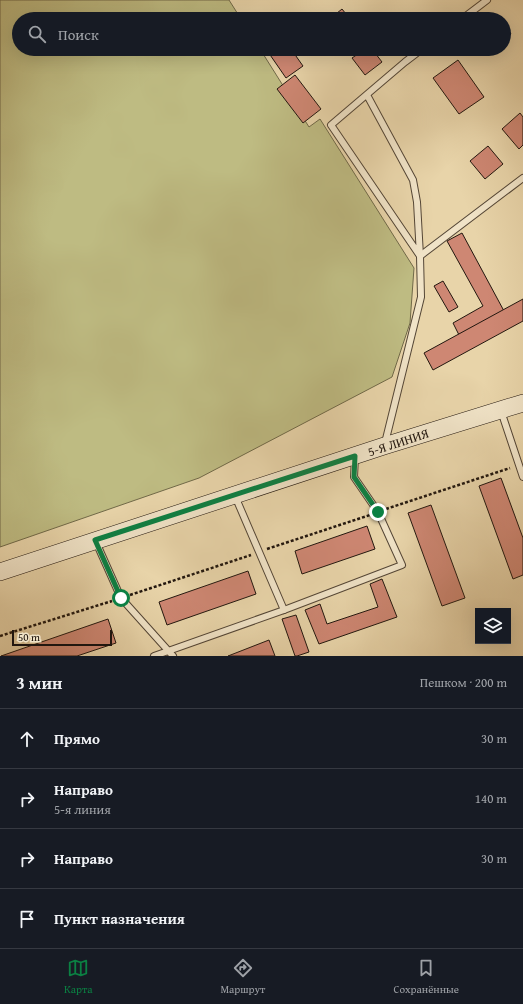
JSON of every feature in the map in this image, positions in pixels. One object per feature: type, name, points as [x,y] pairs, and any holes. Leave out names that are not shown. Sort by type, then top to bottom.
[{"type":"street","name":"5-Я ЛИНИЯ","points":[[0,572],[384,446],[523,403]]},
{"type":"lane","points":[[471,12],[487,0]]},
{"type":"lane","points":[[413,56],[331,125],[420,256]]},
{"type":"lane","points":[[367,94],[412,180],[417,202],[420,256],[421,297],[384,446]]},
{"type":"lane","points":[[420,256],[523,178]]},
{"type":"lane","points":[[501,410],[523,477]]},
{"type":"lane","points":[[154,656],[171,653],[402,565],[378,512],[354,477],[355,456]]},
{"type":"lane","points":[[235,495],[284,610]]},
{"type":"lane","points":[[95,540],[121,598],[171,653]]},
{"type":"shaded area","points":[[0,0],[229,0],[237,12],[12,12],[12,56],[264,56],[309,127],[320,119],[414,268],[410,323],[392,377],[199,478],[0,547]]},
{"type":"building","points":[[271,56],[296,56],[303,66],[286,78]]},
{"type":"building","points":[[355,56],[377,56],[382,62],[365,75],[352,58]]},
{"type":"building","points":[[458,60],[484,97],[459,114],[433,78]]},
{"type":"building","points":[[295,75],[321,109],[303,123],[277,89]]},
{"type":"building","points":[[520,113],[523,117],[523,145],[519,149],[502,129]]},
{"type":"building","points":[[488,146],[503,164],[485,179],[470,161]]},
{"type":"building","points":[[462,233],[504,311],[459,335],[453,323],[483,306],[447,241]]},
{"type":"building","points":[[443,281],[458,307],[449,312],[434,286]]},
{"type":"building","points":[[523,299],[523,321],[433,370],[424,353]]},
{"type":"building","points":[[501,478],[523,538],[523,575],[513,579],[479,486]]},
{"type":"building","points":[[431,505],[465,598],[442,606],[408,513]]},
{"type":"building","points":[[367,526],[375,549],[302,574],[295,551]]},
{"type":"building","points":[[248,571],[256,594],[167,625],[159,602]]},
{"type":"building","points":[[382,579],[397,617],[319,644],[305,610],[320,604],[327,624],[378,607],[370,584]]},
{"type":"building","points":[[296,615],[309,652],[295,656],[282,619]]},
{"type":"building","points":[[108,619],[116,643],[77,656],[1,656]]},
{"type":"building","points":[[269,640],[275,656],[228,656]]},
{"type":"route","points":[[121,598],[95,540],[355,456],[354,477],[378,512]]}]
